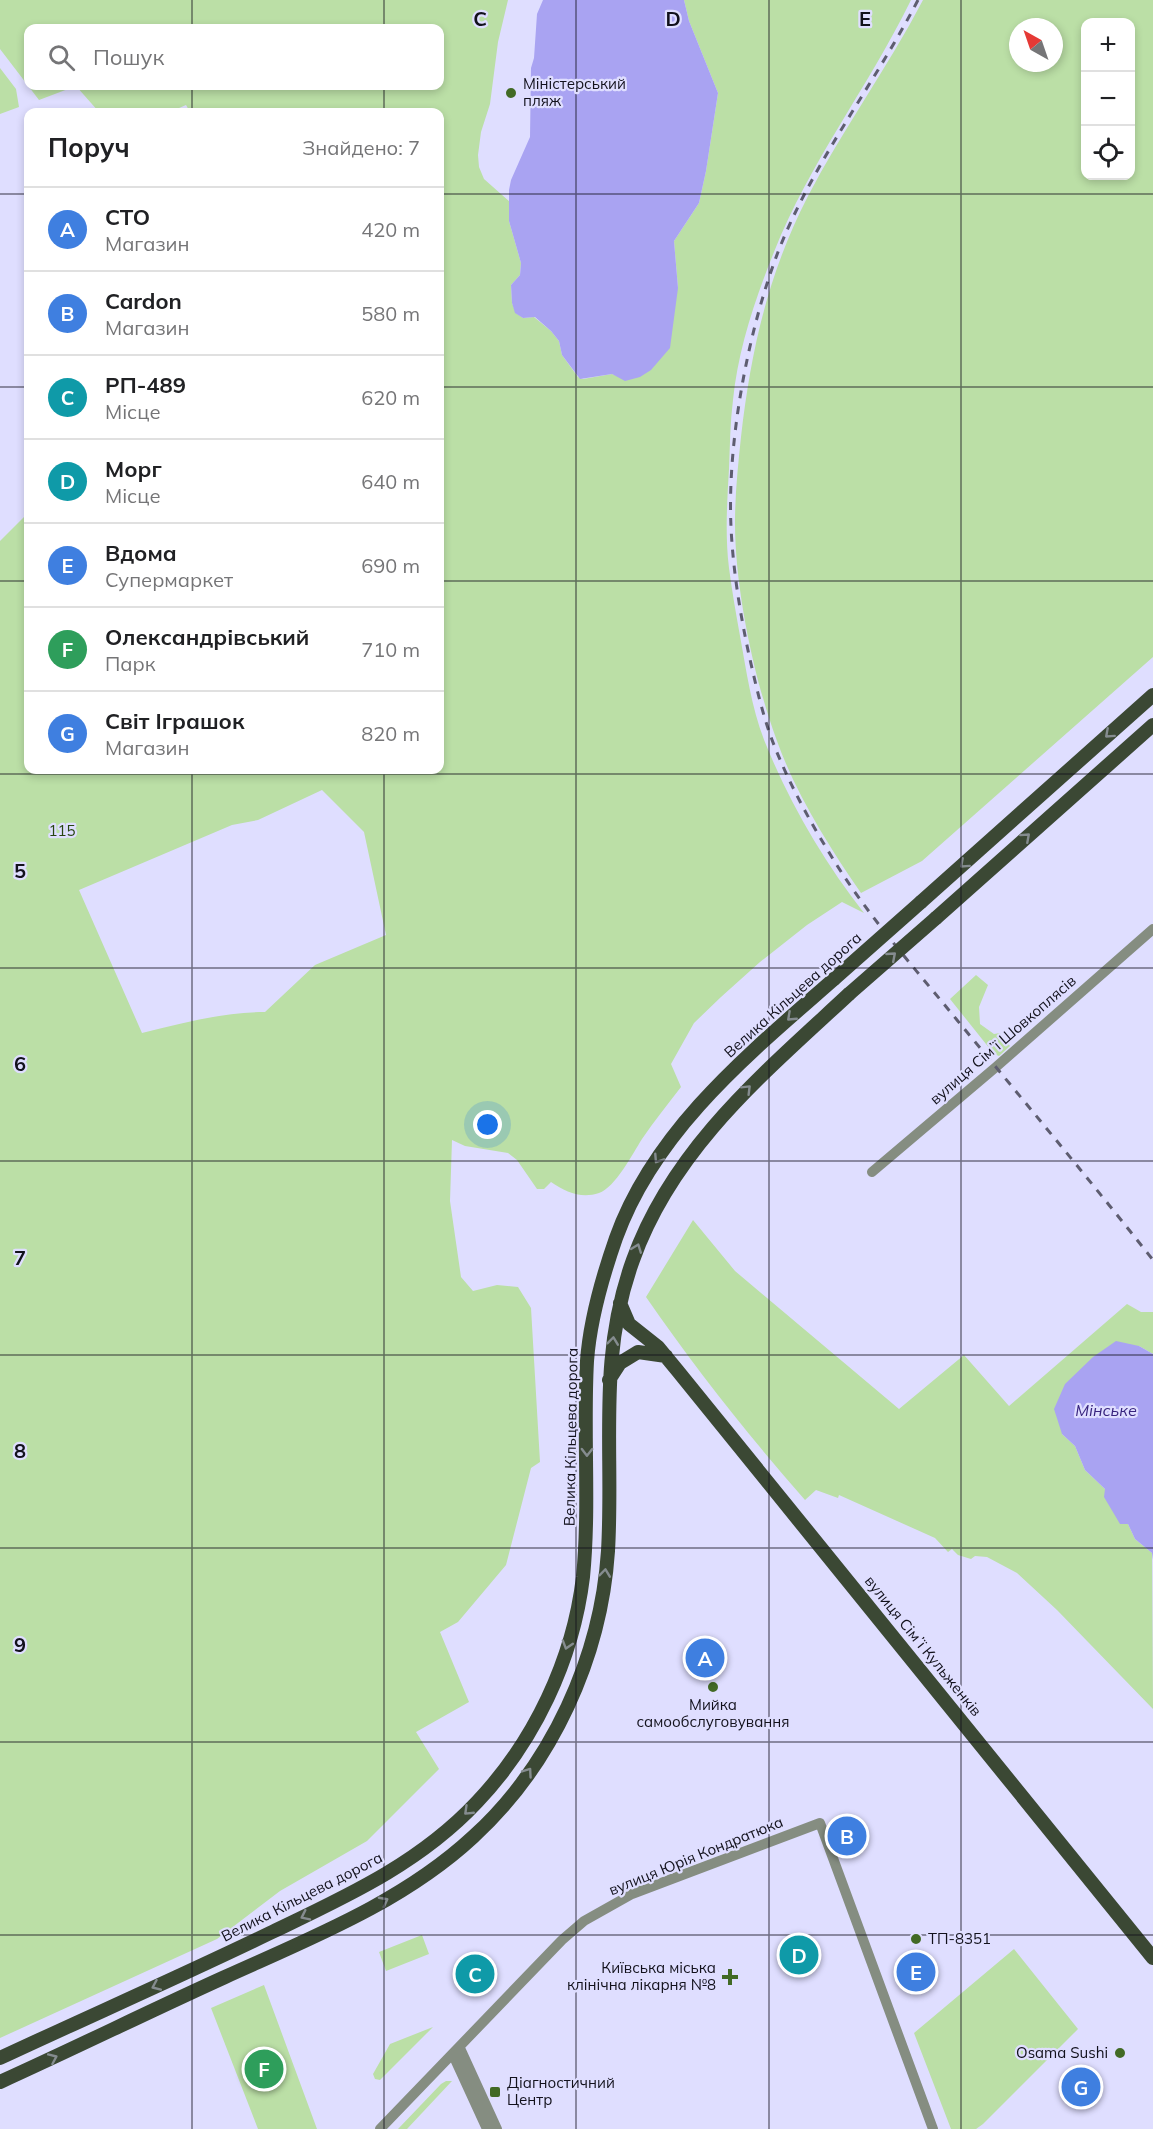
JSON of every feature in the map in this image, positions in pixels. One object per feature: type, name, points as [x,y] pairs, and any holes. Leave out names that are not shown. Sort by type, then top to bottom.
[{"type":"main road","name":"Велика Кільцева дорога","points":[[0,2058],[209,1962],[355,1892],[396,1869],[450,1828],[500,1776],[520,1748],[551,1693],[574,1623],[582,1580],[586,1535],[587,1360],[595,1308],[617,1237],[640,1188],[677,1131],[734,1070],[834,978],[1153,695]]},
{"type":"main road","points":[[0,2082],[362,1913],[422,1877],[473,1837],[496,1814],[539,1756],[562,1718],[579,1681],[597,1619],[608,1551],[609,1380],[614,1328],[628,1271],[658,1202],[691,1152],[725,1111],[849,994],[1153,725]]},
{"type":"main road","name":"вулиця Сімʼї Кульженків","points":[[620,1304],[629,1324],[666,1356],[1153,1958]]},
{"type":"main road","points":[[609,1380],[620,1363],[638,1352],[666,1356]]},
{"type":"street","name":"вулиця Сімʼї Шовкоплясів","points":[[872,1172],[1153,929]]},
{"type":"street","name":"вулиця Юрія Кондратюка","points":[[380,2129],[562,1940],[584,1921],[632,1894],[820,1823],[933,2129]]},
{"type":"street","points":[[456,2051],[488,2129]]},
{"type":"street","points":[[456,2051],[497,2129]]},
{"type":"green space","name":"115","points":[[0,0],[508,0],[498,42],[490,104],[481,132],[478,155],[479,167],[484,179],[510,202],[509,221],[521,263],[520,275],[511,285],[512,303],[516,313],[523,318],[534,317],[551,331],[559,341],[562,355],[578,377],[583,379],[612,374],[617,376],[678,288],[674,241],[699,203],[706,171],[718,93],[689,21],[684,0],[911,0],[804,187],[774,252],[743,344],[735,381],[731,426],[727,518],[728,556],[750,693],[757,720],[776,769],[798,812],[822,854],[864,913],[842,902],[807,925],[760,962],[694,1023],[671,1064],[681,1087],[647,1132],[629,1161],[605,1190],[592,1195],[580,1195],[551,1182],[544,1189],[537,1189],[517,1160],[508,1153],[465,1146],[452,1140],[450,1201],[461,1277],[473,1291],[497,1285],[518,1287],[531,1308],[540,1462],[531,1468],[506,1565],[458,1622],[440,1632],[469,1702],[416,1732],[439,1769],[367,1841],[280,1891],[217,1939],[0,2038],[0,541],[24,517],[24,774],[444,774],[444,108],[188,108],[186,105],[179,108],[95,108],[80,90],[444,90],[444,24],[24,24],[24,81],[0,49]],"holes":[[[322,790],[364,832],[386,935],[315,965],[265,1012],[218,1016],[142,1033],[79,890],[232,825],[258,820]]]},
{"type":"green space","points":[[923,0],[1153,0],[1153,657],[922,861],[861,893],[825,839],[803,800],[777,741],[747,634],[736,549],[736,490],[741,437],[756,343],[782,254],[822,171]]},
{"type":"green space","points":[[0,68],[16,89],[19,107],[0,114]]},
{"type":"green space","points":[[31,90],[65,90],[39,100]]},
{"type":"green space","points":[[976,975],[988,985],[979,1007],[980,1024],[994,1034],[1000,1033],[1010,1046],[999,1056],[994,1054],[950,999]]},
{"type":"green space","points":[[693,1220],[735,1271],[899,1409],[964,1355],[1009,1406],[1127,1304],[1141,1312],[1153,1312],[1153,1354],[1139,1346],[1062,1434],[1075,1446],[1085,1470],[1105,1489],[1135,1539],[1152,1553],[1153,1709],[1057,1610],[1017,1573],[987,1557],[975,1556],[971,1559],[958,1555],[952,1549],[948,1552],[935,1538],[839,1495],[838,1498],[816,1490],[805,1500],[722,1401],[646,1297]]},
{"type":"green space","points":[[422,1935],[429,1954],[386,1971],[379,1952]]},
{"type":"green space","points":[[1014,1949],[1078,2029],[983,2124],[976,2129],[951,2129],[914,2033]]},
{"type":"green space","points":[[264,1985],[317,2129],[258,2129],[211,2008]]},
{"type":"green space","points":[[433,2027],[380,2080],[375,2079],[373,2074],[390,2044]]},
{"type":"green space","points":[[452,2081],[407,2129],[398,2129],[441,2084]]},
{"type":"water","points":[[543,0],[684,0],[689,21],[718,93],[699,203],[674,241],[678,288],[670,348],[651,370],[640,377],[625,381],[612,374],[580,379],[562,355],[559,341],[551,331],[535,317],[523,318],[515,313],[512,303],[511,285],[520,275],[521,263],[509,221],[509,190],[511,180],[530,137],[531,68],[534,58],[537,14]]},
{"type":"water","name":"Мінське","points":[[1116,1341],[1139,1346],[1153,1354],[1153,1560],[1152,1553],[1135,1539],[1128,1524],[1120,1524],[1104,1497],[1105,1489],[1085,1470],[1075,1446],[1062,1434],[1054,1409],[1065,1384],[1093,1357]]},
{"type":"railway","points":[[918,0],[808,187],[792,219],[767,283],[749,351],[732,459],[731,527],[737,591],[749,655],[766,723],[786,773],[822,841],[859,898],[891,939],[1153,1260]]},
{"type":"place","name":"Міністерський пляж","points":[[511,93]]},
{"type":"place","name":"СТО","points":[[705,1658]]},
{"type":"place","name":"Мийка самообслуговування","points":[[713,1687]]},
{"type":"place","name":"Cardon","points":[[847,1836]]},
{"type":"place","name":"ТП-8351","points":[[916,1939]]},
{"type":"place","name":"Морг","points":[[799,1955]]},
{"type":"place","name":"Вдома","points":[[916,1972]]},
{"type":"place","name":"РП-489","points":[[475,1974]]},
{"type":"place","name":"Київська міська клінічна лікарня №8","points":[[730,1977]]},
{"type":"place","name":"Osama Sushi","points":[[1120,2053]]},
{"type":"place","name":"Олександрівський","points":[[264,2069]]},
{"type":"place","name":"Світ Іграшок","points":[[1081,2087]]},
{"type":"place","name":"Діагностичний Центр","points":[[495,2092]]}]
